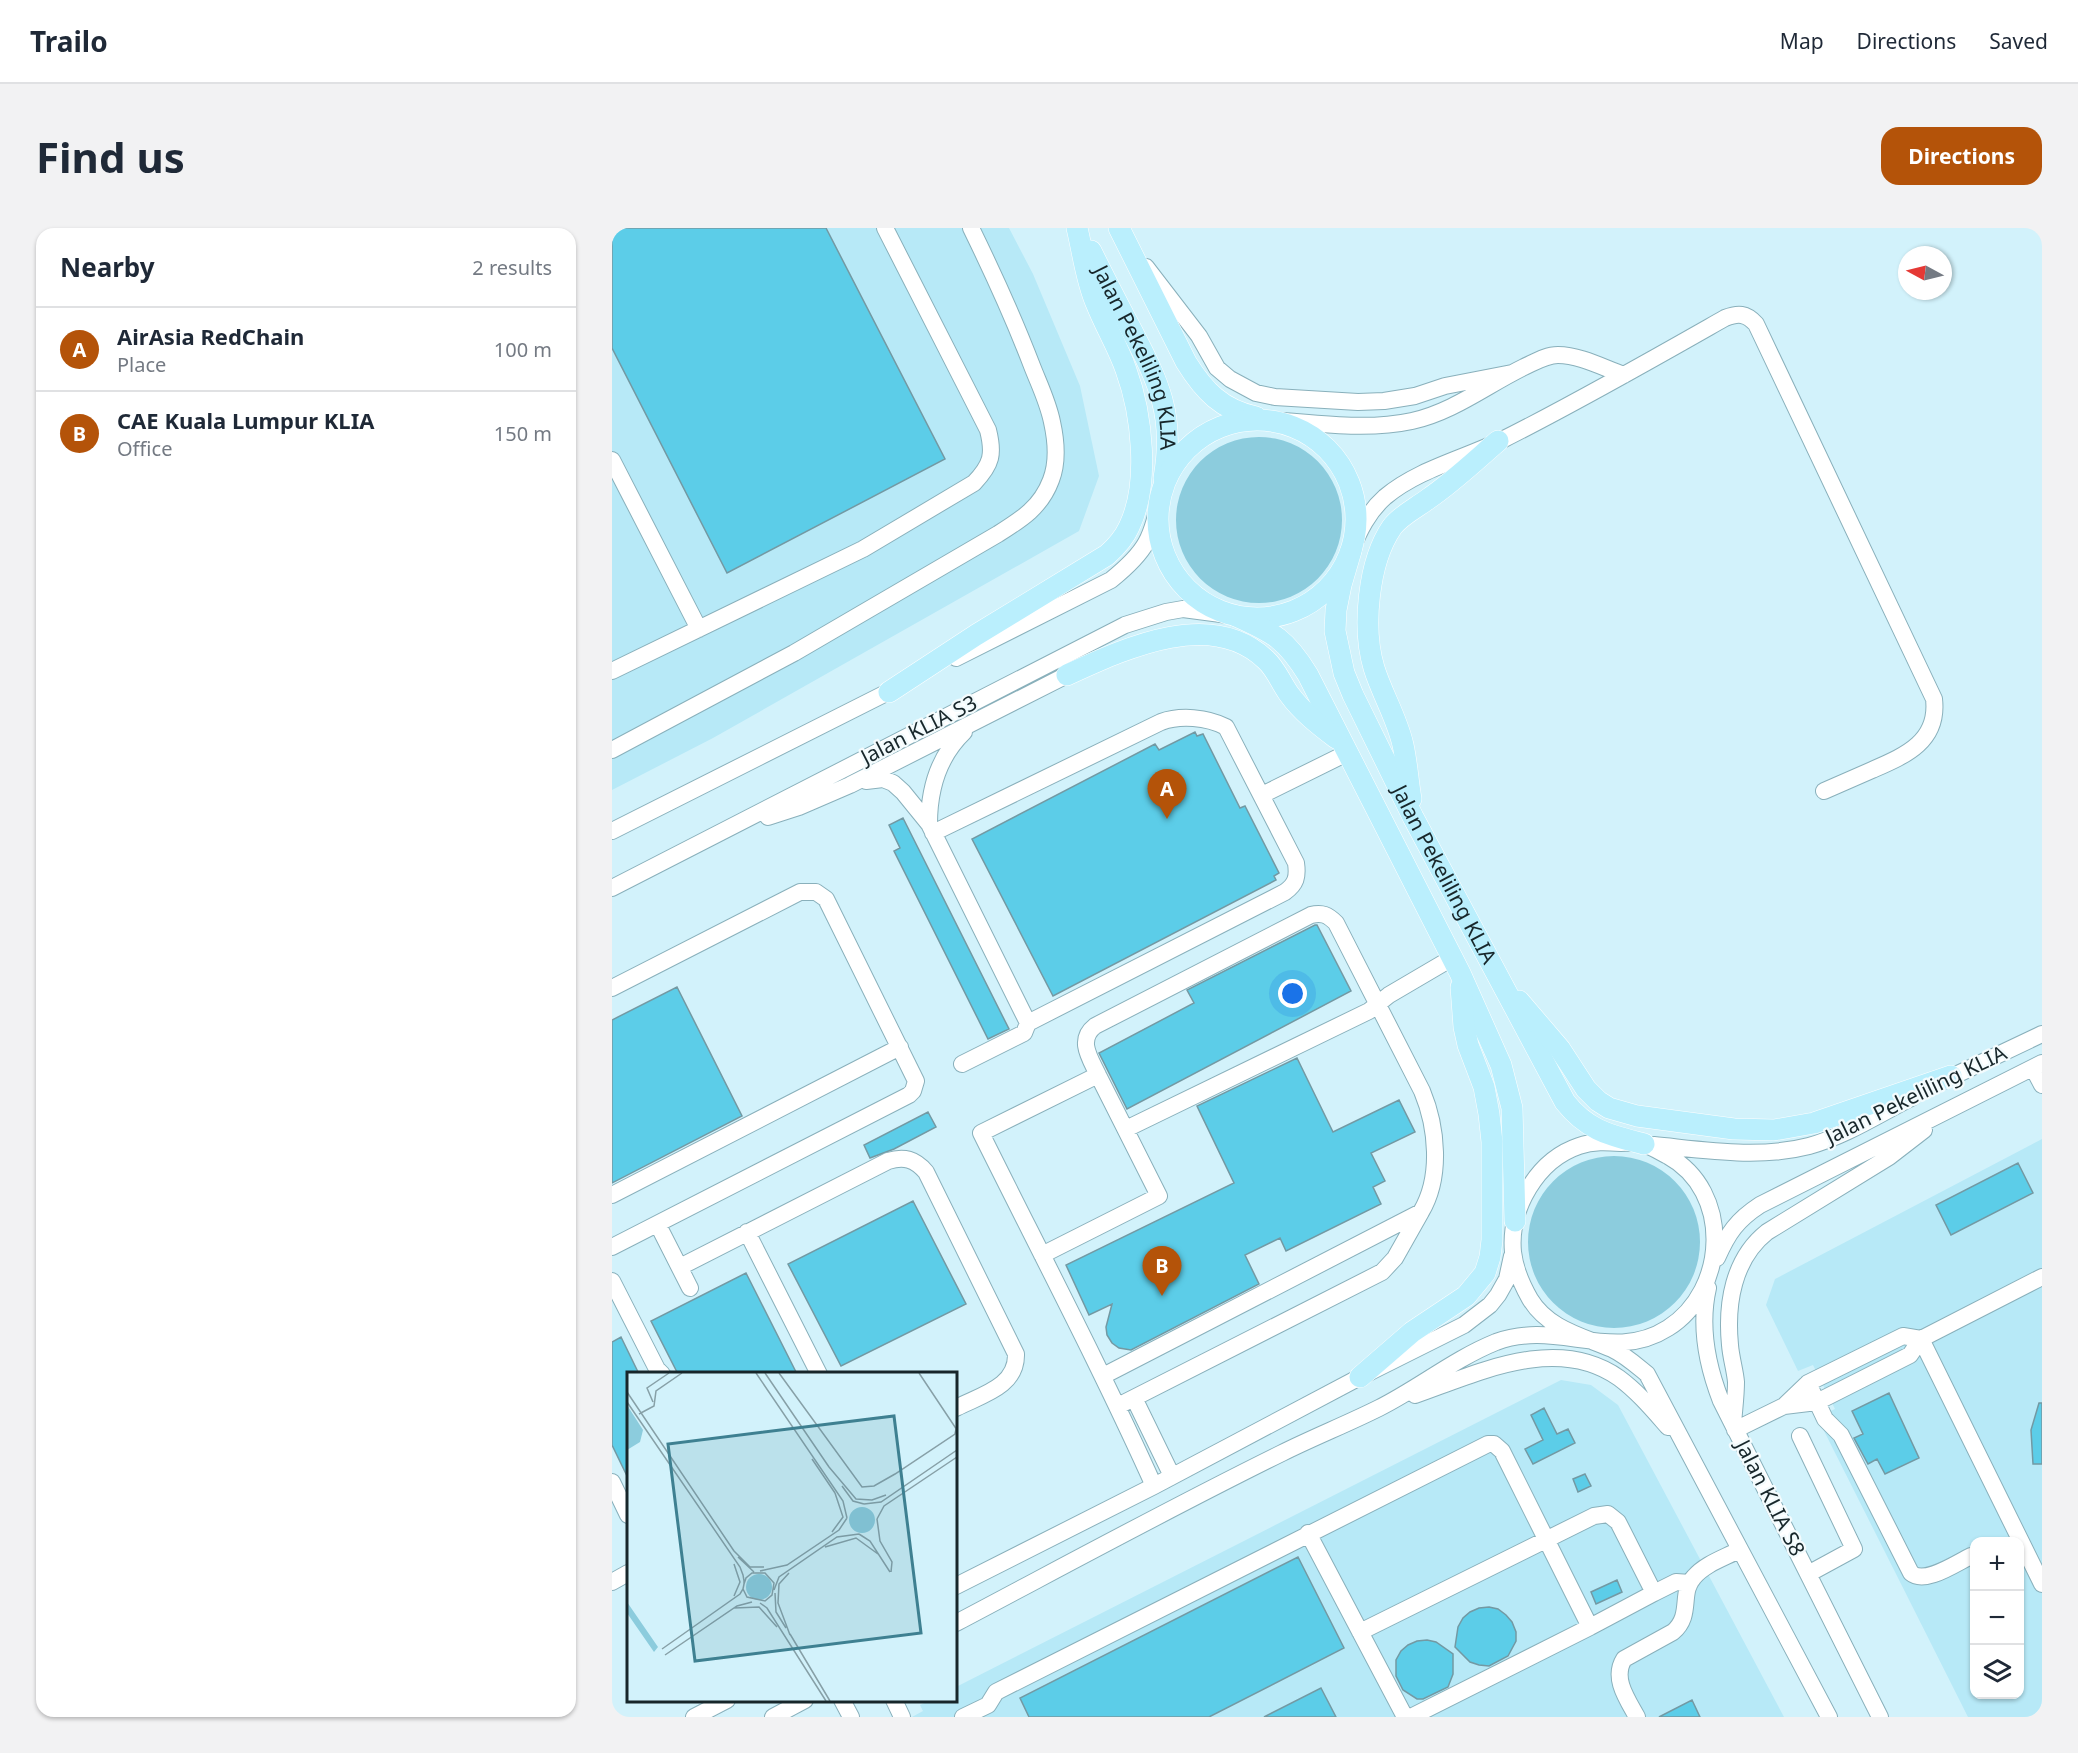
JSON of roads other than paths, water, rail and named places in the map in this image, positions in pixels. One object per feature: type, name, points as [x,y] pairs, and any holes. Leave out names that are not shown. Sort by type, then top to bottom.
[{"type":"main road","name":"Jalan Pekeliling KLIA","points":[[1078,228],[1158,383],[1167,421],[1168,444],[1158,526],[1166,558],[1183,586],[1206,605],[1236,616],[1280,638],[1294,652],[1308,675],[1456,965],[1493,1044],[1507,1084],[1512,1108],[1515,1221]]},
{"type":"main road","points":[[889,692],[976,635],[1107,555],[1119,543],[1130,526],[1136,508],[1141,466],[1138,416],[1125,368],[1095,302],[1078,228]]},
{"type":"main road","name":"Jalan Pekeliling KLIA","points":[[1123,235],[1186,362],[1199,383],[1211,396],[1226,407],[1243,415],[1298,428],[1322,444],[1341,466],[1353,493],[1356,522],[1336,610],[1335,631],[1339,656],[1353,695],[1413,817],[1551,1078],[1575,1115],[1589,1126],[1605,1134],[1644,1144]]},
{"type":"main road","name":"Jalan Pekeliling KLIA","points":[[1161,494],[1170,471],[1184,452],[1202,436],[1223,425],[1246,420],[1270,420]]},
{"type":"main road","points":[[1413,817],[1403,745],[1374,668],[1369,644],[1369,598],[1374,572],[1381,548],[1392,527],[1498,441]]},
{"type":"main road","name":"Jalan Pekeliling KLIA","points":[[1236,616],[1265,618],[1293,612],[1318,597],[1338,576],[1351,551]]},
{"type":"main road","points":[[1067,675],[1118,652],[1163,639],[1190,635],[1224,638],[1239,642],[1267,660],[1302,710],[1344,748]]},
{"type":"main road","points":[[1360,1377],[1412,1332],[1466,1296],[1485,1273],[1490,1257],[1492,1142],[1489,1114],[1484,1087],[1468,1045],[1464,1027],[1456,965]]},
{"type":"main road","points":[[1492,968],[1560,1049],[1586,1089],[1598,1101],[1623,1113],[1734,1129],[1774,1130],[1814,1123],[1951,1076]]},
{"type":"street","points":[[612,672],[863,549],[975,483],[985,471],[991,458],[988,430],[885,228]]},
{"type":"street","points":[[612,750],[804,647],[998,534],[1029,514],[1038,505],[1052,478],[1056,452],[1050,412],[1023,343],[971,228]]},
{"type":"street","points":[[1123,235],[1199,336],[1217,368],[1230,379],[1256,393],[1299,398],[1384,401],[1512,373]]},
{"type":"street","points":[[1351,551],[1368,515],[1405,483],[1498,441],[1734,315],[1742,314],[1750,317],[1756,324],[1934,699],[1934,720],[1929,732],[1912,751],[1824,791]]},
{"type":"street","points":[[1270,420],[1365,425],[1413,421],[1460,403],[1512,373],[1543,358],[1557,355],[1570,356],[1624,375]]},
{"type":"street","points":[[612,459],[699,629]]},
{"type":"street","points":[[612,831],[1111,580],[1144,548],[1153,527],[1161,494]]},
{"type":"street","name":"Jalan KLIA S3","points":[[612,888],[1125,625],[1183,609],[1236,616]]},
{"type":"street","points":[[725,830],[799,807],[850,785],[1067,675]]},
{"type":"street","points":[[931,828],[932,787],[946,753],[955,741],[983,718]]},
{"type":"street","points":[[931,828],[1172,718],[1210,721],[1226,727],[1296,863],[1297,880],[1292,887],[1028,1023],[1024,1033],[962,1064]]},
{"type":"street","points":[[1262,795],[1344,748]]},
{"type":"street","points":[[850,785],[872,778],[893,783],[903,792],[931,828],[1028,1023]]},
{"type":"street","points":[[612,988],[800,892],[816,892],[826,898],[916,1081],[909,1095],[612,1247]]},
{"type":"street","points":[[1042,1255],[1159,1196],[1086,1050],[1085,1044],[1090,1031],[1095,1026],[1311,915],[1318,913],[1326,915],[1336,923],[1422,1091],[1430,1118],[1435,1149],[1430,1193],[1395,1258],[1382,1272],[1118,1406]]},
{"type":"street","points":[[1126,1129],[1369,1011],[1389,995],[1456,965]]},
{"type":"street","name":"Jalan Pekeliling KLIA","points":[[2038,1065],[1760,1205],[1742,1217],[1731,1230],[1702,1293],[1691,1309],[1668,1328],[1641,1340],[1612,1344],[1583,1339],[1545,1317],[1532,1302],[1519,1279],[1513,1252],[1515,1221],[1527,1189],[1549,1163],[1578,1146],[1602,1142],[1762,1153],[1809,1146],[1845,1132],[1951,1076],[2042,1034]]},
{"type":"street","points":[[612,1195],[900,1047]]},
{"type":"street","points":[[2038,1065],[2042,1085]]},
{"type":"street","points":[[1098,1075],[981,1133],[1118,1406],[1154,1486]]},
{"type":"street","points":[[1956,1106],[1888,1157],[1767,1232],[1745,1255],[1737,1271],[1729,1317],[1730,1346],[1736,1385],[1734,1428],[1784,1406],[1817,1402],[1910,1355],[1921,1339],[2042,1277]]},
{"type":"street","name":"Jalan Pekeliling KLIA","points":[[1644,1144],[1679,1162],[1698,1183],[1712,1214],[1715,1241],[1713,1267]]},
{"type":"street","points":[[680,1267],[888,1161],[906,1158],[920,1166],[1016,1354],[1016,1363],[1009,1379],[957,1407]]},
{"type":"street","points":[[1103,1376],[1421,1212]]},
{"type":"street","points":[[658,1225],[690,1288]]},
{"type":"street","points":[[747,1232],[818,1372]]},
{"type":"street","points":[[957,1585],[1464,1325],[1478,1316],[1498,1295],[1506,1279],[1513,1252]]},
{"type":"street","name":"Jalan KLIA S8","points":[[1713,1267],[1703,1318],[1705,1346],[1711,1376],[1734,1428],[1879,1714]]},
{"type":"street","points":[[612,1281],[660,1372]]},
{"type":"street","points":[[1381,1407],[1471,1353],[1500,1341],[1523,1335],[1542,1334],[1583,1339],[1613,1350],[1632,1361],[1647,1374],[1829,1717]]},
{"type":"street","points":[[1784,1406],[1808,1383],[1904,1336],[1921,1339]]},
{"type":"street","points":[[1921,1339],[2042,1584]]},
{"type":"street","points":[[957,1622],[1284,1452],[1381,1407],[1503,1365],[1545,1358],[1587,1363],[1618,1378],[1634,1391],[1682,1441]]},
{"type":"street","points":[[1808,1383],[1825,1419],[1841,1435],[1911,1573],[1916,1577],[1928,1577],[1970,1556]]},
{"type":"street","points":[[1134,1398],[1172,1476]]},
{"type":"street","points":[[1800,1436],[1854,1550],[1808,1574]]},
{"type":"street","points":[[963,1717],[988,1705],[996,1692],[1488,1443],[1494,1444],[1502,1451],[1590,1627]]},
{"type":"street","points":[[612,1482],[627,1513]]},
{"type":"street","points":[[1360,1632],[1594,1516],[1608,1514],[1618,1522],[1654,1593]]},
{"type":"street","points":[[1308,1533],[1405,1717]]},
{"type":"street","points":[[1636,1717],[1620,1681],[1620,1666],[1624,1659],[1680,1627],[1684,1620],[1690,1582],[1705,1568],[1739,1550]]},
{"type":"street","points":[[612,1582],[627,1574]]},
{"type":"street","points":[[1411,1717],[1676,1582],[1690,1582]]},
{"type":"street","points":[[694,1717],[723,1702]]},
{"type":"street","points":[[773,1717],[803,1702]]},
{"type":"street","points":[[843,1702],[851,1717]]},
{"type":"street","points":[[894,1702],[902,1717]]},
{"type":"place","name":"AirAsia RedChain","points":[[1167,819]]},
{"type":"place","name":"CAE Kuala Lumpur KLIA","points":[[1162,1296]]}]
